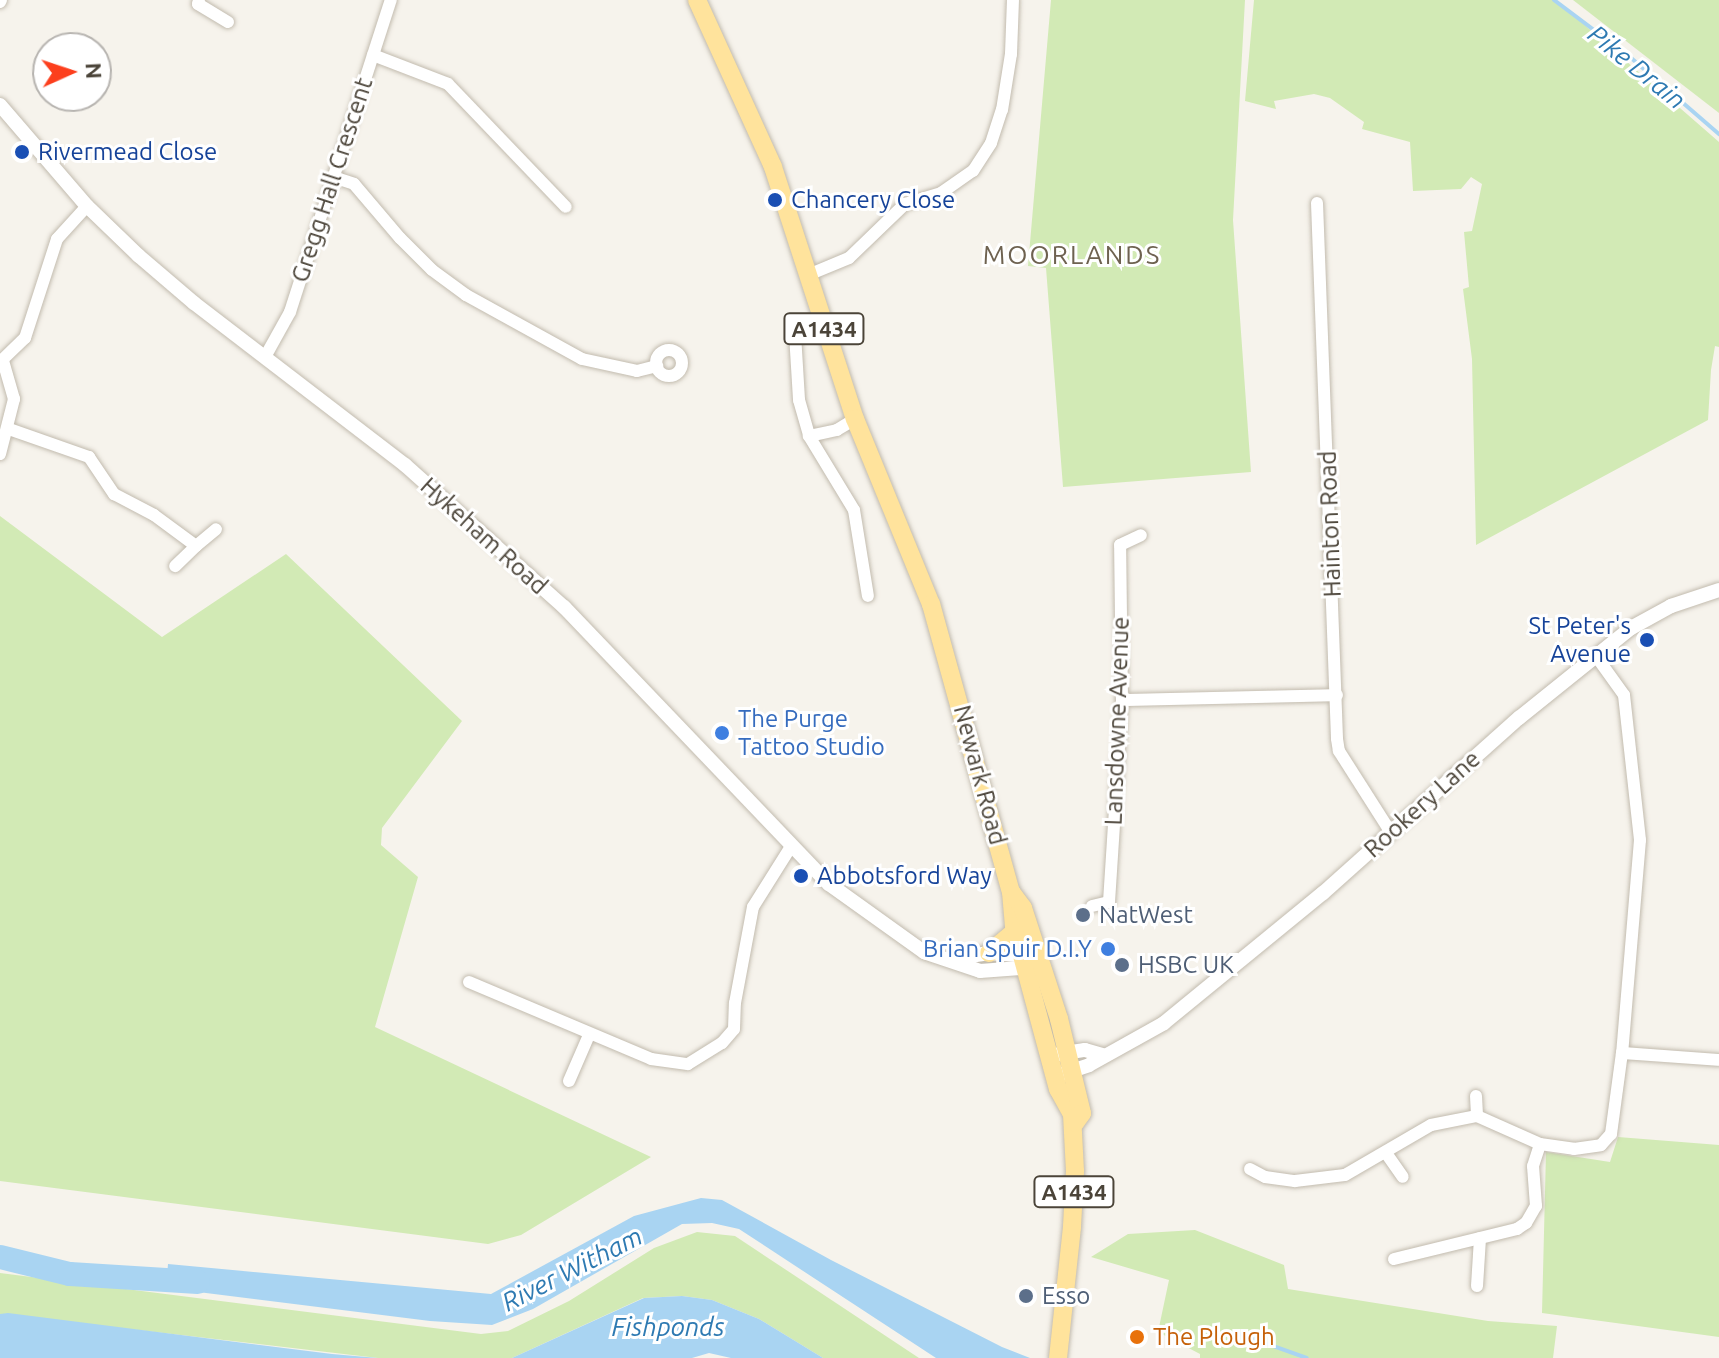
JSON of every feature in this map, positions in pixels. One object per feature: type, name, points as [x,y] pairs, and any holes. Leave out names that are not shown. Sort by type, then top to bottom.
[{"type":"main road","name":"A1434","points":[[697,0],[773,167],[855,419]]},
{"type":"main road","name":"Newark Road","points":[[855,419],[931,604],[1011,892],[1010,910],[1015,931],[1032,962]]},
{"type":"main road","name":"Newark Road","points":[[1011,892],[1023,908],[1032,962],[1059,1054],[1072,1114],[1071,1257],[1058,1357]]},
{"type":"main road","points":[[989,953],[1015,931]]},
{"type":"street","name":"Gregg Hall Crescent","points":[[265,357],[290,312],[391,0]]},
{"type":"street","points":[[808,275],[849,258],[905,204],[941,193],[973,171],[991,143],[1002,110],[1011,54],[1013,0]]},
{"type":"street","points":[[196,1],[228,22]]},
{"type":"street","points":[[373,55],[448,84],[566,207]]},
{"type":"street","name":"Hykeham Road","points":[[0,105],[87,206],[183,294],[405,465],[564,607],[790,848],[829,884],[924,952],[965,963],[980,971],[1032,962]]},
{"type":"street","points":[[333,177],[354,184],[432,270],[466,295],[582,359],[637,371],[657,366]]},
{"type":"street","name":"Hainton Road","points":[[1317,203],[1339,751],[1390,831]]},
{"type":"street","points":[[0,454],[9,429],[15,393],[2,362],[25,338],[57,239],[87,206]]},
{"type":"street","points":[[795,334],[799,400],[809,436],[854,510],[868,596]]},
{"type":"street","points":[[809,436],[837,430],[855,419]]},
{"type":"street","points":[[9,429],[89,457],[114,494],[154,515],[196,546]]},
{"type":"street","points":[[175,566],[216,529]]},
{"type":"street","name":"Lansdowne Avenue","points":[[1092,906],[1109,902],[1122,700],[1120,545],[1141,535]]},
{"type":"street","name":"Rookery Lane","points":[[1064,1074],[1137,1040],[1164,1023],[1323,893],[1390,831],[1596,656],[1651,616],[1719,590]]},
{"type":"street","points":[[1250,1169],[1265,1177],[1295,1181],[1345,1175],[1431,1125],[1477,1116],[1540,1144],[1574,1149],[1608,1141],[1622,1053],[1640,840],[1624,695],[1596,656]]},
{"type":"street","points":[[1122,700],[1337,695]]},
{"type":"street","points":[[469,982],[651,1059],[688,1064],[722,1043],[734,1029],[735,1003],[753,907],[790,848]]},
{"type":"street","points":[[965,963],[970,956],[989,953],[1032,962]]},
{"type":"street","points":[[569,1081],[589,1035]]},
{"type":"street","points":[[1059,1054],[1085,1050],[1102,1055]]},
{"type":"street","points":[[1622,1053],[1719,1060]]},
{"type":"street","points":[[1476,1096],[1477,1116]]},
{"type":"street","points":[[1394,1259],[1517,1229],[1534,1214],[1538,1196],[1533,1166],[1540,1144]]},
{"type":"street","points":[[1386,1153],[1403,1177]]},
{"type":"street","points":[[1257,1190],[1265,1177]]},
{"type":"street","points":[[1477,1286],[1480,1238]]},
{"type":"green space","points":[[1051,0],[1245,0],[1233,220],[1251,472],[1063,487],[1046,268],[1028,266]]},
{"type":"green space","points":[[1254,0],[1556,0],[1719,142],[1719,347],[1715,346],[1711,370],[1708,420],[1476,545],[1472,359],[1463,289],[1469,287],[1464,232],[1472,231],[1482,184],[1471,177],[1461,189],[1413,191],[1410,142],[1362,129],[1364,122],[1330,98],[1314,94],[1274,101],[1276,109],[1245,101]]},
{"type":"green space","points":[[1573,0],[1719,0],[1719,113]]},
{"type":"green space","points":[[0,516],[162,637],[286,554],[462,721],[382,828],[381,845],[418,877],[375,1027],[651,1157],[521,1235],[488,1244],[0,1181]]},
{"type":"green space","points":[[1618,1137],[1719,1145],[1719,1337],[1542,1313],[1546,1152],[1610,1162]]},
{"type":"green space","points":[[1195,1230],[1284,1265],[1288,1289],[1488,1321],[1557,1326],[1553,1358],[1200,1358],[1200,1354],[1158,1332],[1169,1280],[1091,1257],[1128,1234]]},
{"type":"green space","points":[[697,1232],[735,1236],[919,1358],[823,1358],[759,1319],[712,1300],[682,1296],[643,1298],[512,1358],[378,1358],[0,1314],[0,1273],[481,1334],[508,1331],[569,1301],[654,1248]]},
{"type":"water","points":[[701,1198],[722,1200],[831,1260],[1002,1347],[1030,1358],[936,1358],[739,1229],[712,1223],[682,1224],[533,1309],[492,1325],[430,1321],[166,1288],[168,1264],[491,1294],[634,1216]]},
{"type":"water","name":"Fishponds","points":[[682,1296],[712,1300],[759,1319],[823,1358],[731,1358],[709,1353],[692,1358],[512,1358],[644,1298]]},
{"type":"water","points":[[0,1314],[378,1358],[0,1358]]},
{"type":"waterway","name":"Pike Drain","points":[[1554,0],[1630,57],[1719,134]]},
{"type":"waterway","name":"River Witham","points":[[0,1257],[70,1274],[198,1282]]},
{"type":"waterway","points":[[1237,1333],[1307,1358]]},
{"type":"place","name":"Rivermead Close","points":[[22,152]]},
{"type":"place","name":"Chancery Close","points":[[775,200]]},
{"type":"place","name":"St Peter's Avenue","points":[[1647,640]]},
{"type":"place","name":"The Purge Tattoo Studio","points":[[722,733]]},
{"type":"place","name":"Abbotsford Way","points":[[801,876]]},
{"type":"place","name":"NatWest","points":[[1083,915]]},
{"type":"place","name":"Brian Spuir D.I.Y","points":[[1108,949]]},
{"type":"place","name":"HSBC UK","points":[[1122,965]]},
{"type":"place","name":"Esso","points":[[1026,1296]]},
{"type":"place","name":"The Plough","points":[[1137,1337]]},
{"type":"district","name":"MOORLANDS","points":[[1072,255]]}]
